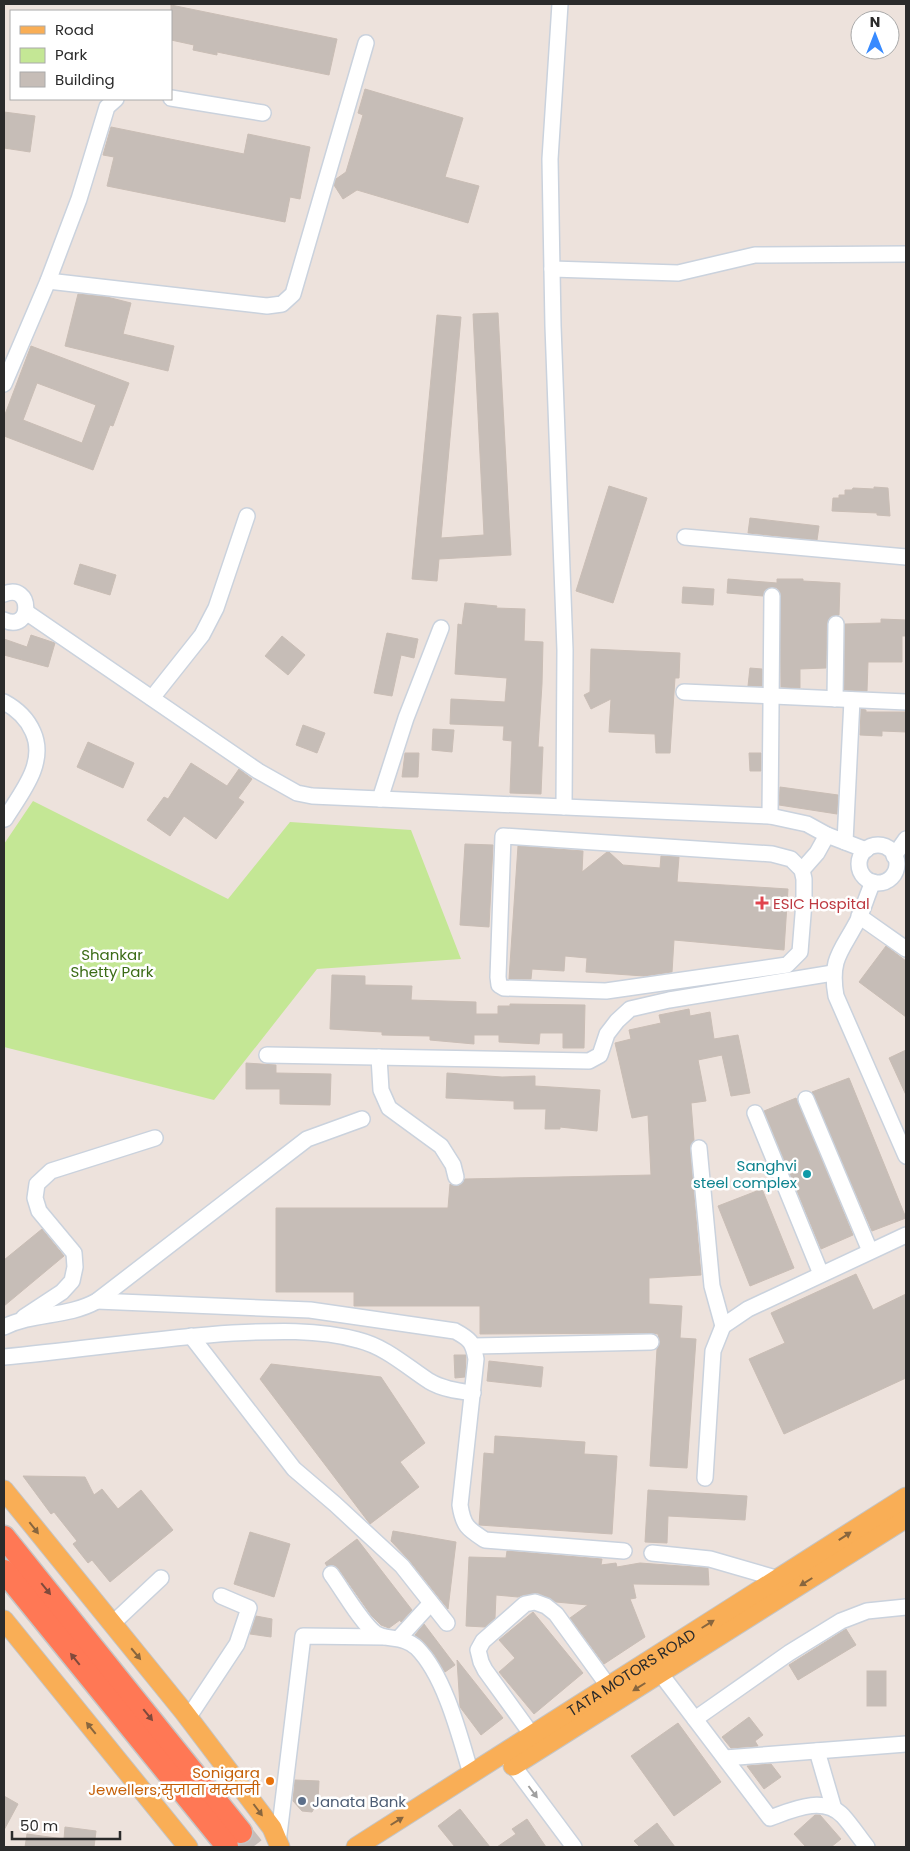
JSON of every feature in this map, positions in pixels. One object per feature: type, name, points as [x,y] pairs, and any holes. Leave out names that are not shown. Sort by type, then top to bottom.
[{"type":"highway","points":[[4,1537],[234,1839]]},
{"type":"highway","points":[[4,1571],[234,1839]]},
{"type":"main road","points":[[4,1490],[188,1718],[272,1828],[279,1845]]},
{"type":"main road","name":"TATA MOTORS ROAD","points":[[356,1847],[471,1774],[509,1759],[532,1735],[906,1497]]},
{"type":"main road","points":[[509,1759],[660,1673],[906,1518]]},
{"type":"main road","points":[[4,1620],[188,1847]]},
{"type":"street","points":[[560,4],[550,159],[565,650],[564,806]]},
{"type":"street","points":[[48,281],[267,306],[282,304],[293,294],[366,43]]},
{"type":"street","points":[[172,98],[263,113]]},
{"type":"street","points":[[4,384],[48,281],[80,199],[107,107],[115,100]]},
{"type":"street","points":[[552,269],[678,273],[755,255],[906,254]]},
{"type":"street","points":[[152,698],[202,635],[216,608],[247,516]]},
{"type":"street","points":[[685,537],[906,557]]},
{"type":"street","points":[[4,620],[14,622],[22,618],[26,612],[26,604],[22,597],[16,593],[5,591]]},
{"type":"street","points":[[770,816],[772,596]]},
{"type":"street","points":[[26,612],[258,771],[297,793],[312,796],[770,816],[807,824],[827,835],[866,850]]},
{"type":"street","points":[[835,699],[836,624]]},
{"type":"street","points":[[380,799],[406,718],[441,628]]},
{"type":"street","points":[[684,692],[906,702]]},
{"type":"street","points":[[845,842],[852,700]]},
{"type":"street","points":[[4,702],[21,714],[31,726],[37,740],[38,754],[34,770],[5,819]]},
{"type":"street","points":[[802,870],[817,853],[827,835]]},
{"type":"street","points":[[503,836],[772,854],[791,859],[802,870],[804,902],[800,952],[787,965],[606,991],[504,988],[500,985],[498,977],[503,836]]},
{"type":"street","points":[[894,856],[906,839]]},
{"type":"street","points":[[871,846],[883,846],[888,849],[894,856],[896,864],[892,876],[882,882],[873,882],[864,877],[859,866],[859,860],[866,850],[871,846]]},
{"type":"street","points":[[873,882],[860,916],[835,961],[833,973],[836,996],[906,1156]]},
{"type":"street","points":[[860,916],[906,949]]},
{"type":"street","points":[[267,1055],[589,1061],[600,1055],[607,1034],[630,1009],[669,1000],[833,973]]},
{"type":"street","points":[[378,1057],[381,1090],[389,1108],[441,1146],[453,1165],[456,1177]]},
{"type":"street","points":[[806,1099],[870,1251]]},
{"type":"street","points":[[755,1113],[821,1274]]},
{"type":"street","points":[[18,1320],[70,1313],[97,1301],[307,1139],[362,1119]]},
{"type":"street","points":[[4,1327],[62,1292],[72,1282],[75,1267],[74,1253],[39,1211],[35,1198],[37,1184],[51,1171],[155,1138]]},
{"type":"street","points":[[700,1148],[712,1286],[723,1326]]},
{"type":"street","points":[[705,1478],[713,1351],[723,1326],[748,1309],[904,1233]]},
{"type":"street","points":[[97,1301],[310,1310],[455,1331],[467,1337],[474,1346],[476,1359],[460,1505],[462,1517],[468,1529],[485,1540],[624,1551]]},
{"type":"street","points":[[4,1357],[190,1336],[258,1332],[300,1332],[359,1340],[400,1359],[430,1382],[445,1388],[473,1393]]},
{"type":"street","points":[[190,1336],[294,1469],[402,1566],[447,1623]]},
{"type":"street","points":[[474,1346],[651,1342]]},
{"type":"street","points":[[652,1554],[710,1559],[779,1579]]},
{"type":"street","points":[[331,1574],[367,1624],[376,1633],[416,1646],[427,1659],[449,1703],[471,1774]]},
{"type":"street","points":[[112,1624],[161,1578]]},
{"type":"street","points":[[188,1718],[237,1644],[249,1608],[221,1596]]},
{"type":"street","points":[[532,1735],[485,1670],[480,1662],[478,1650],[483,1641],[525,1604],[535,1602],[546,1606],[556,1614],[608,1687]]},
{"type":"street","points":[[279,1845],[303,1636],[392,1637],[431,1603]]},
{"type":"street","points":[[695,1719],[789,1653],[841,1621],[867,1611],[906,1607]]},
{"type":"street","points":[[660,1673],[770,1818],[799,1807],[810,1805],[825,1806],[834,1809],[842,1816],[867,1847]]},
{"type":"street","points":[[724,1758],[906,1744]]},
{"type":"street","points":[[817,1751],[834,1809]]},
{"type":"street","points":[[509,1759],[574,1847]]},
{"type":"green space","name":"Shankar Shetty Park","points":[[33,801],[228,899],[290,822],[411,830],[461,959],[317,969],[214,1100],[4,1047],[4,844]]},
{"type":"building","points":[[171,5],[337,39],[329,75],[217,52],[217,55],[193,50],[194,45],[172,40]]},
{"type":"building","points":[[365,89],[463,118],[445,177],[479,186],[468,223],[357,190],[343,199],[334,185],[336,179],[346,172],[363,115],[358,113]]},
{"type":"building","points":[[4,112],[35,116],[30,152],[4,148]]},
{"type":"building","points":[[111,127],[244,154],[248,134],[310,147],[300,199],[290,197],[285,222],[107,186],[114,157],[103,155]]},
{"type":"building","points":[[78,294],[107,297],[131,303],[123,334],[174,346],[168,371],[65,346]]},
{"type":"building","points":[[498,313],[511,555],[439,559],[437,581],[412,579],[437,315],[461,317],[441,538],[484,535],[473,314]]},
{"type":"building","points":[[31,346],[129,383],[113,426],[110,425],[93,470],[4,436],[4,417]],"holes":[[[37,383],[96,405],[82,443],[23,420]]]},
{"type":"building","points":[[609,486],[647,498],[613,603],[576,591]]},
{"type":"building","points":[[874,487],[888,488],[890,516],[877,515],[877,513],[832,511],[833,498],[845,495],[845,490],[852,490],[853,488],[874,489]]},
{"type":"building","points":[[750,518],[819,526],[817,540],[748,533]]},
{"type":"building","points":[[80,564],[116,575],[110,595],[74,584]]},
{"type":"building","points":[[728,579],[777,583],[777,579],[803,579],[803,581],[840,583],[839,615],[831,616],[827,623],[826,668],[800,669],[800,688],[781,687],[780,592],[777,588],[772,587],[764,591],[763,596],[727,593]]},
{"type":"building","points":[[683,587],[714,589],[713,605],[682,603]]},
{"type":"building","points":[[465,603],[497,606],[496,608],[525,609],[524,641],[543,642],[538,747],[543,747],[541,794],[510,793],[512,741],[503,740],[504,726],[450,724],[451,699],[505,702],[507,678],[455,674],[458,624],[462,625]]},
{"type":"building","points":[[881,619],[906,620],[906,636],[902,636],[902,662],[868,662],[867,691],[844,690],[845,624],[881,623]]},
{"type":"building","points":[[387,633],[418,639],[414,658],[401,655],[392,696],[374,693]]},
{"type":"building","points":[[31,635],[55,643],[48,667],[4,655],[4,639],[27,647]]},
{"type":"building","points":[[282,636],[305,655],[288,675],[265,656]]},
{"type":"building","points":[[591,649],[680,653],[679,678],[675,678],[670,753],[656,753],[655,734],[609,732],[611,699],[591,709],[584,695],[590,692]]},
{"type":"building","points":[[750,668],[762,669],[762,686],[748,686]]},
{"type":"building","points":[[861,709],[866,710],[866,712],[906,712],[906,732],[882,731],[882,736],[860,735]]},
{"type":"building","points":[[303,725],[325,733],[317,753],[296,745]]},
{"type":"building","points":[[433,729],[454,730],[452,752],[432,750]]},
{"type":"building","points":[[88,742],[134,763],[123,788],[77,767]]},
{"type":"building","points":[[405,753],[419,753],[418,777],[402,777]]},
{"type":"building","points":[[749,753],[761,753],[761,771],[750,771]]},
{"type":"building","points":[[191,763],[227,786],[239,769],[252,779],[238,798],[244,802],[216,839],[184,816],[170,836],[147,820],[164,797],[168,799]]},
{"type":"building","points":[[780,787],[838,795],[837,814],[779,805]]},
{"type":"building","points":[[465,844],[493,845],[489,927],[460,925]]},
{"type":"building","points":[[518,846],[583,851],[582,872],[607,852],[623,865],[660,868],[661,856],[679,857],[677,882],[788,889],[784,950],[674,940],[672,972],[644,976],[586,972],[587,958],[565,956],[564,971],[532,969],[531,979],[509,979]]},
{"type":"building","points":[[886,946],[906,961],[906,1017],[859,982]]},
{"type":"building","points":[[332,975],[365,976],[365,985],[412,986],[411,1000],[476,1002],[476,1014],[498,1014],[498,1006],[510,1006],[510,1004],[585,1005],[584,1048],[563,1048],[563,1033],[540,1033],[539,1044],[499,1042],[499,1035],[474,1035],[474,1044],[430,1040],[430,1036],[382,1035],[382,1032],[330,1029]]},
{"type":"building","points":[[689,1009],[690,1016],[710,1012],[714,1039],[738,1035],[750,1093],[731,1096],[722,1055],[698,1060],[706,1101],[691,1103],[694,1140],[690,1149],[701,1275],[649,1278],[649,1304],[682,1306],[680,1338],[696,1339],[687,1468],[650,1466],[657,1349],[660,1342],[658,1334],[480,1334],[480,1306],[354,1306],[354,1292],[276,1292],[276,1208],[448,1208],[450,1184],[459,1186],[465,1179],[651,1175],[648,1115],[632,1118],[615,1043],[631,1039],[629,1030],[661,1023],[659,1015]]},
{"type":"building","points":[[906,1050],[906,1095],[889,1058]]},
{"type":"building","points":[[246,1063],[276,1065],[276,1073],[331,1074],[330,1105],[280,1104],[280,1089],[246,1089]]},
{"type":"building","points":[[447,1073],[502,1077],[535,1076],[535,1086],[600,1090],[597,1131],[560,1127],[560,1129],[545,1129],[546,1109],[514,1109],[514,1101],[446,1098]]},
{"type":"building","points":[[849,1078],[906,1218],[872,1231],[812,1092]]},
{"type":"building","name":"Sanghvi steel complex","points":[[796,1098],[853,1235],[821,1249],[764,1111]]},
{"type":"building","points":[[762,1189],[794,1268],[750,1286],[718,1206]]},
{"type":"building","points":[[42,1229],[64,1256],[4,1306],[4,1260]]},
{"type":"building","points":[[856,1274],[873,1310],[906,1294],[906,1378],[784,1434],[749,1359],[785,1343],[771,1313]]},
{"type":"building","points":[[454,1355],[466,1355],[465,1377],[455,1378]]},
{"type":"building","points":[[489,1361],[543,1367],[541,1387],[487,1381]]},
{"type":"building","points":[[271,1364],[381,1377],[425,1443],[400,1462],[419,1487],[370,1524],[260,1379]]},
{"type":"building","points":[[495,1436],[585,1442],[584,1454],[617,1456],[612,1534],[479,1525],[484,1453],[494,1454]]},
{"type":"building","points":[[23,1476],[85,1477],[94,1495],[102,1489],[118,1509],[141,1490],[173,1530],[110,1582],[92,1560],[88,1563],[73,1544],[77,1541],[54,1512],[51,1514]]},
{"type":"building","points":[[648,1490],[747,1496],[745,1520],[668,1516],[667,1543],[645,1542]]},
{"type":"building","points":[[393,1531],[456,1542],[448,1609],[409,1560],[391,1541]]},
{"type":"building","points":[[250,1532],[290,1544],[274,1597],[234,1584]]},
{"type":"building","points":[[357,1539],[412,1610],[401,1622],[400,1620],[389,1628],[381,1625],[371,1615],[338,1568],[334,1565],[327,1566],[325,1563]]},
{"type":"building","points":[[507,1551],[602,1559],[601,1565],[616,1563],[617,1567],[640,1563],[708,1568],[709,1585],[633,1584],[636,1598],[630,1599],[645,1637],[604,1664],[570,1618],[588,1605],[556,1602],[538,1593],[518,1597],[496,1595],[495,1618],[485,1627],[466,1626],[469,1557],[506,1558]]},
{"type":"building","points":[[533,1612],[583,1673],[534,1714],[499,1672],[515,1658],[499,1640]]},
{"type":"building","points":[[256,1616],[272,1619],[271,1637],[250,1634]]},
{"type":"building","points":[[424,1624],[455,1665],[445,1672],[434,1654],[415,1635]]},
{"type":"building","points":[[846,1629],[856,1645],[798,1680],[789,1665]]},
{"type":"building","points":[[457,1660],[503,1718],[481,1735],[460,1707]]},
{"type":"building","points":[[867,1671],[886,1671],[886,1706],[867,1706]]},
{"type":"building","points":[[749,1717],[763,1735],[755,1741],[758,1746],[731,1748],[722,1737]]},
{"type":"building","points":[[678,1723],[721,1782],[674,1816],[631,1756]]},
{"type":"building","points":[[771,1764],[781,1777],[764,1789],[747,1766]]},
{"type":"building","points":[[295,1780],[319,1781],[318,1801],[312,1812],[302,1811],[293,1801]]},
{"type":"building","points":[[4,1796],[18,1804],[4,1830]]},
{"type":"building","points":[[460,1809],[490,1847],[455,1847],[438,1826]]},
{"type":"building","points":[[815,1815],[820,1815],[841,1839],[831,1847],[806,1847],[794,1834]]},
{"type":"building","points":[[527,1819],[546,1847],[497,1847],[516,1834],[512,1829]]},
{"type":"building","points":[[657,1823],[675,1847],[640,1847],[634,1841]]},
{"type":"building","points":[[65,1827],[96,1831],[94,1847],[25,1847],[27,1834],[64,1839]]},
{"type":"tunnel","points":[[241,1832],[253,1847]]},
{"type":"place","name":"ESIC Hospital","points":[[762,903]]},
{"type":"place","name":"Sanghvi steel complex","points":[[807,1174]]},
{"type":"place","name":"Sonigara Jewellers;सुजाता मस्तानी","points":[[270,1781]]},
{"type":"place","name":"Janata Bank","points":[[302,1801]]}]
